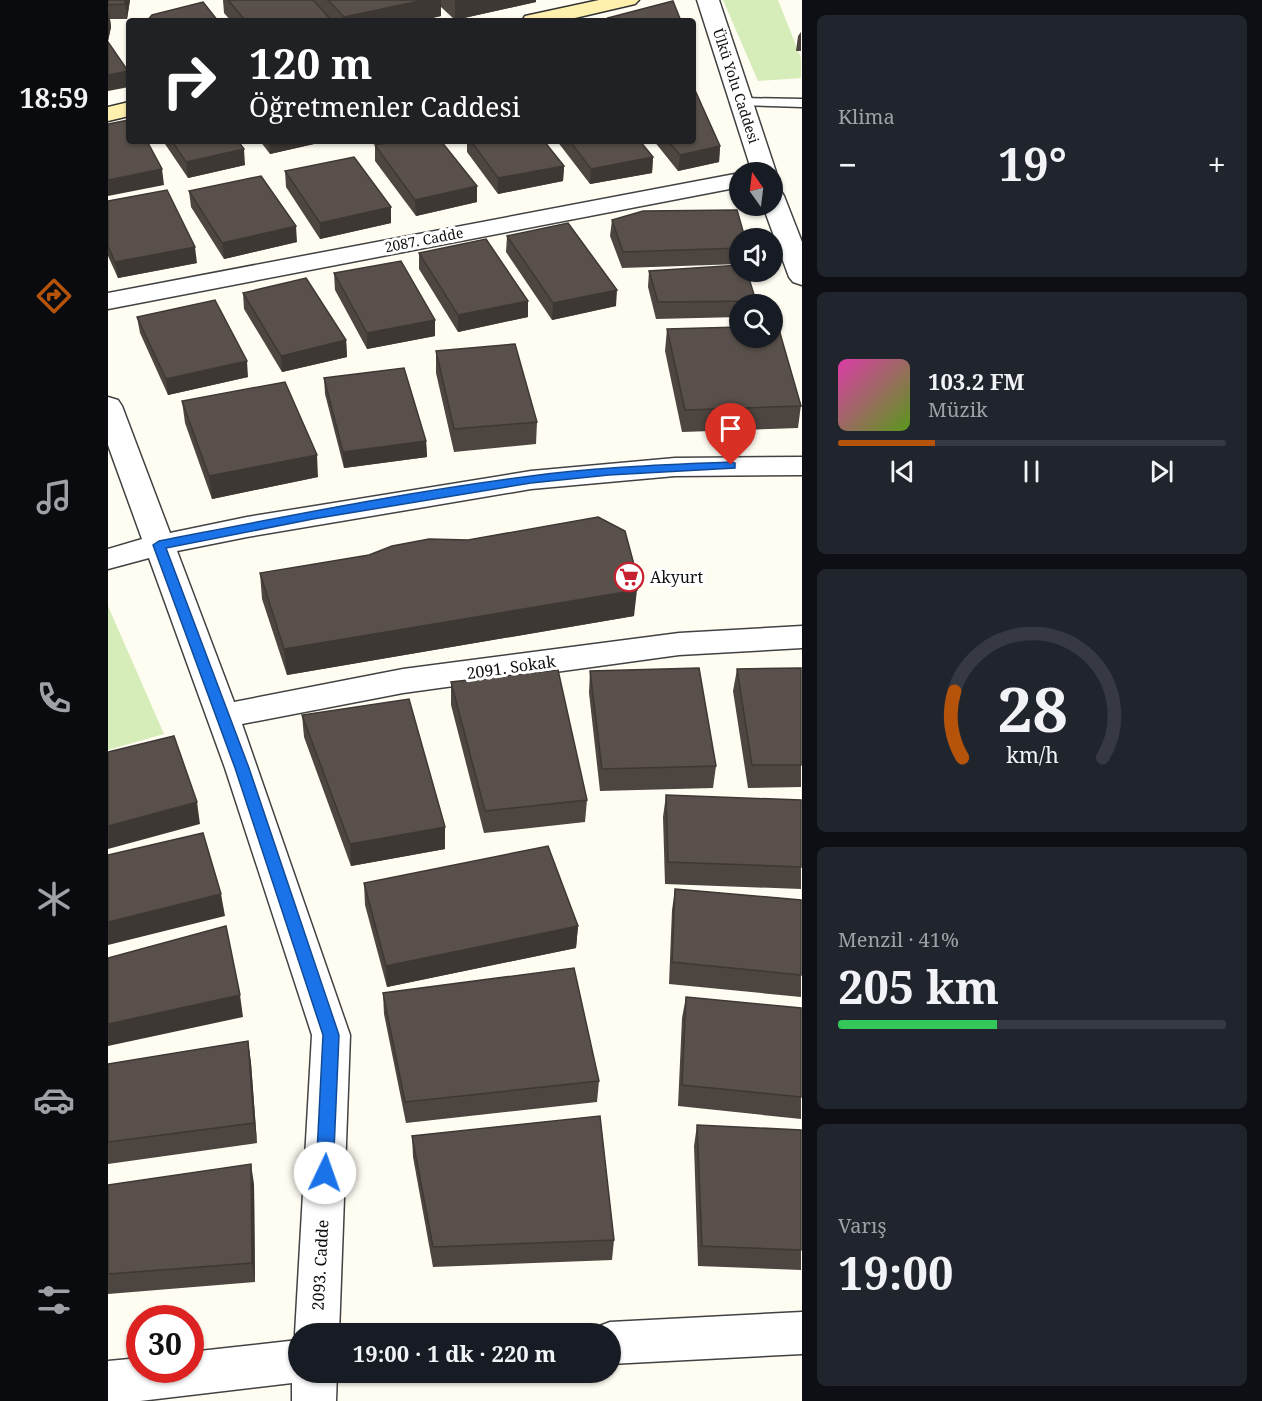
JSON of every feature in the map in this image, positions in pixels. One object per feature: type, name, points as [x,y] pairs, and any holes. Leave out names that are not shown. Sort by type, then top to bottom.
[{"type":"street","points":[[547,18],[628,0]]},
{"type":"street","name":"Ülkü Yolu Caddesi","points":[[708,0],[761,162]]},
{"type":"street","points":[[108,114],[126,110]]},
{"type":"street","name":"2087. Cadde","points":[[108,301],[729,182]]},
{"type":"street","points":[[779,216],[801,277]]},
{"type":"street","name":"2093. Cadde","points":[[108,406],[222,716],[331,1035],[318,1323]]},
{"type":"street","points":[[108,559],[159,545],[313,515],[531,480],[675,467],[801,466]]},
{"type":"street","name":"2091. Sokak","points":[[222,716],[403,681],[679,644],[801,637]]},
{"type":"street","points":[[621,1342],[801,1333]]},
{"type":"street","points":[[108,1383],[288,1362]]},
{"type":"street","points":[[314,1401],[315,1383]]},
{"type":"lane","points":[[740,102],[801,102]]},
{"type":"green space","points":[[723,0],[778,0],[801,58],[801,78],[758,81]]},
{"type":"green space","points":[[108,606],[164,734],[108,750]]},
{"type":"building","points":[[108,0],[125,0],[125,4],[108,5]]},
{"type":"building","points":[[228,0],[313,0],[329,18],[243,18]]},
{"type":"building","points":[[328,0],[424,0],[344,17]]},
{"type":"building","points":[[673,1],[680,18],[608,18]]},
{"type":"building","points":[[203,2],[216,18],[150,18],[152,15]]},
{"type":"building","points":[[108,42],[126,71],[108,75]]},
{"type":"building","points":[[696,92],[720,146],[680,155],[671,144],[696,144]]},
{"type":"building","points":[[126,121],[126,144],[149,144],[162,169],[108,180],[108,124]]},
{"type":"building","points":[[174,144],[240,144],[244,149],[186,162]]},
{"type":"building","points":[[443,144],[477,186],[415,200],[375,145]]},
{"type":"building","points":[[473,144],[546,144],[564,166],[498,178]]},
{"type":"building","points":[[572,144],[642,144],[653,157],[591,169]]},
{"type":"building","points":[[354,157],[391,207],[320,223],[285,171]]},
{"type":"building","points":[[261,176],[296,226],[222,243],[189,191]]},
{"type":"building","points":[[167,190],[195,247],[115,262],[108,246],[108,201]]},
{"type":"building","points":[[729,210],[729,216],[739,216],[742,228],[729,228],[729,248],[623,252],[612,220],[643,211]]},
{"type":"building","points":[[568,223],[617,290],[553,303],[507,236]]},
{"type":"building","points":[[486,239],[528,301],[458,315],[419,253]]},
{"type":"building","points":[[401,261],[435,320],[367,333],[334,273]]},
{"type":"building","points":[[729,266],[729,282],[750,282],[754,294],[729,294],[729,301],[658,302],[649,271]]},
{"type":"building","points":[[306,278],[346,340],[281,356],[243,293]]},
{"type":"building","points":[[215,300],[247,361],[166,379],[137,317]]},
{"type":"building","points":[[729,327],[729,348],[783,348],[783,343],[801,406],[685,410],[667,329]]},
{"type":"building","points":[[515,344],[537,422],[454,429],[436,351]]},
{"type":"building","points":[[404,368],[426,441],[343,452],[324,378]]},
{"type":"building","points":[[285,382],[317,455],[209,476],[182,401]]},
{"type":"building","points":[[598,517],[625,531],[636,572],[637,590],[284,649],[260,573],[369,555],[392,546],[429,539],[468,540]]},
{"type":"building","points":[[699,668],[716,766],[602,769],[590,671]]},
{"type":"building","points":[[801,668],[801,765],[752,765],[737,669]]},
{"type":"building","points":[[558,670],[587,800],[485,811],[451,682]]},
{"type":"building","points":[[409,699],[445,827],[350,844],[302,715]]},
{"type":"building","points":[[174,736],[197,802],[108,826],[108,752]]},
{"type":"building","points":[[666,795],[801,800],[801,867],[668,862]]},
{"type":"building","points":[[203,833],[221,894],[108,922],[108,855]]},
{"type":"building","points":[[548,846],[578,926],[386,966],[364,883]]},
{"type":"building","points":[[675,889],[801,900],[801,975],[672,962]]},
{"type":"building","points":[[226,926],[240,995],[108,1024],[108,958]]},
{"type":"building","points":[[574,968],[599,1081],[405,1102],[383,993]]},
{"type":"building","points":[[686,997],[801,1008],[801,1097],[682,1085]]},
{"type":"building","points":[[248,1041],[254,1123],[108,1142],[108,1064]]},
{"type":"building","points":[[600,1116],[614,1240],[433,1247],[412,1136]]},
{"type":"building","points":[[697,1125],[801,1130],[801,1250],[702,1246]]},
{"type":"building","points":[[251,1164],[252,1263],[108,1274],[108,1185]]},
{"type":"place","name":"Akyurt","points":[[629,577]]},
{"type":"route","points":[[325,1173],[331,1035],[242,768],[159,545],[313,515],[531,480],[609,471],[731,465]]}]
